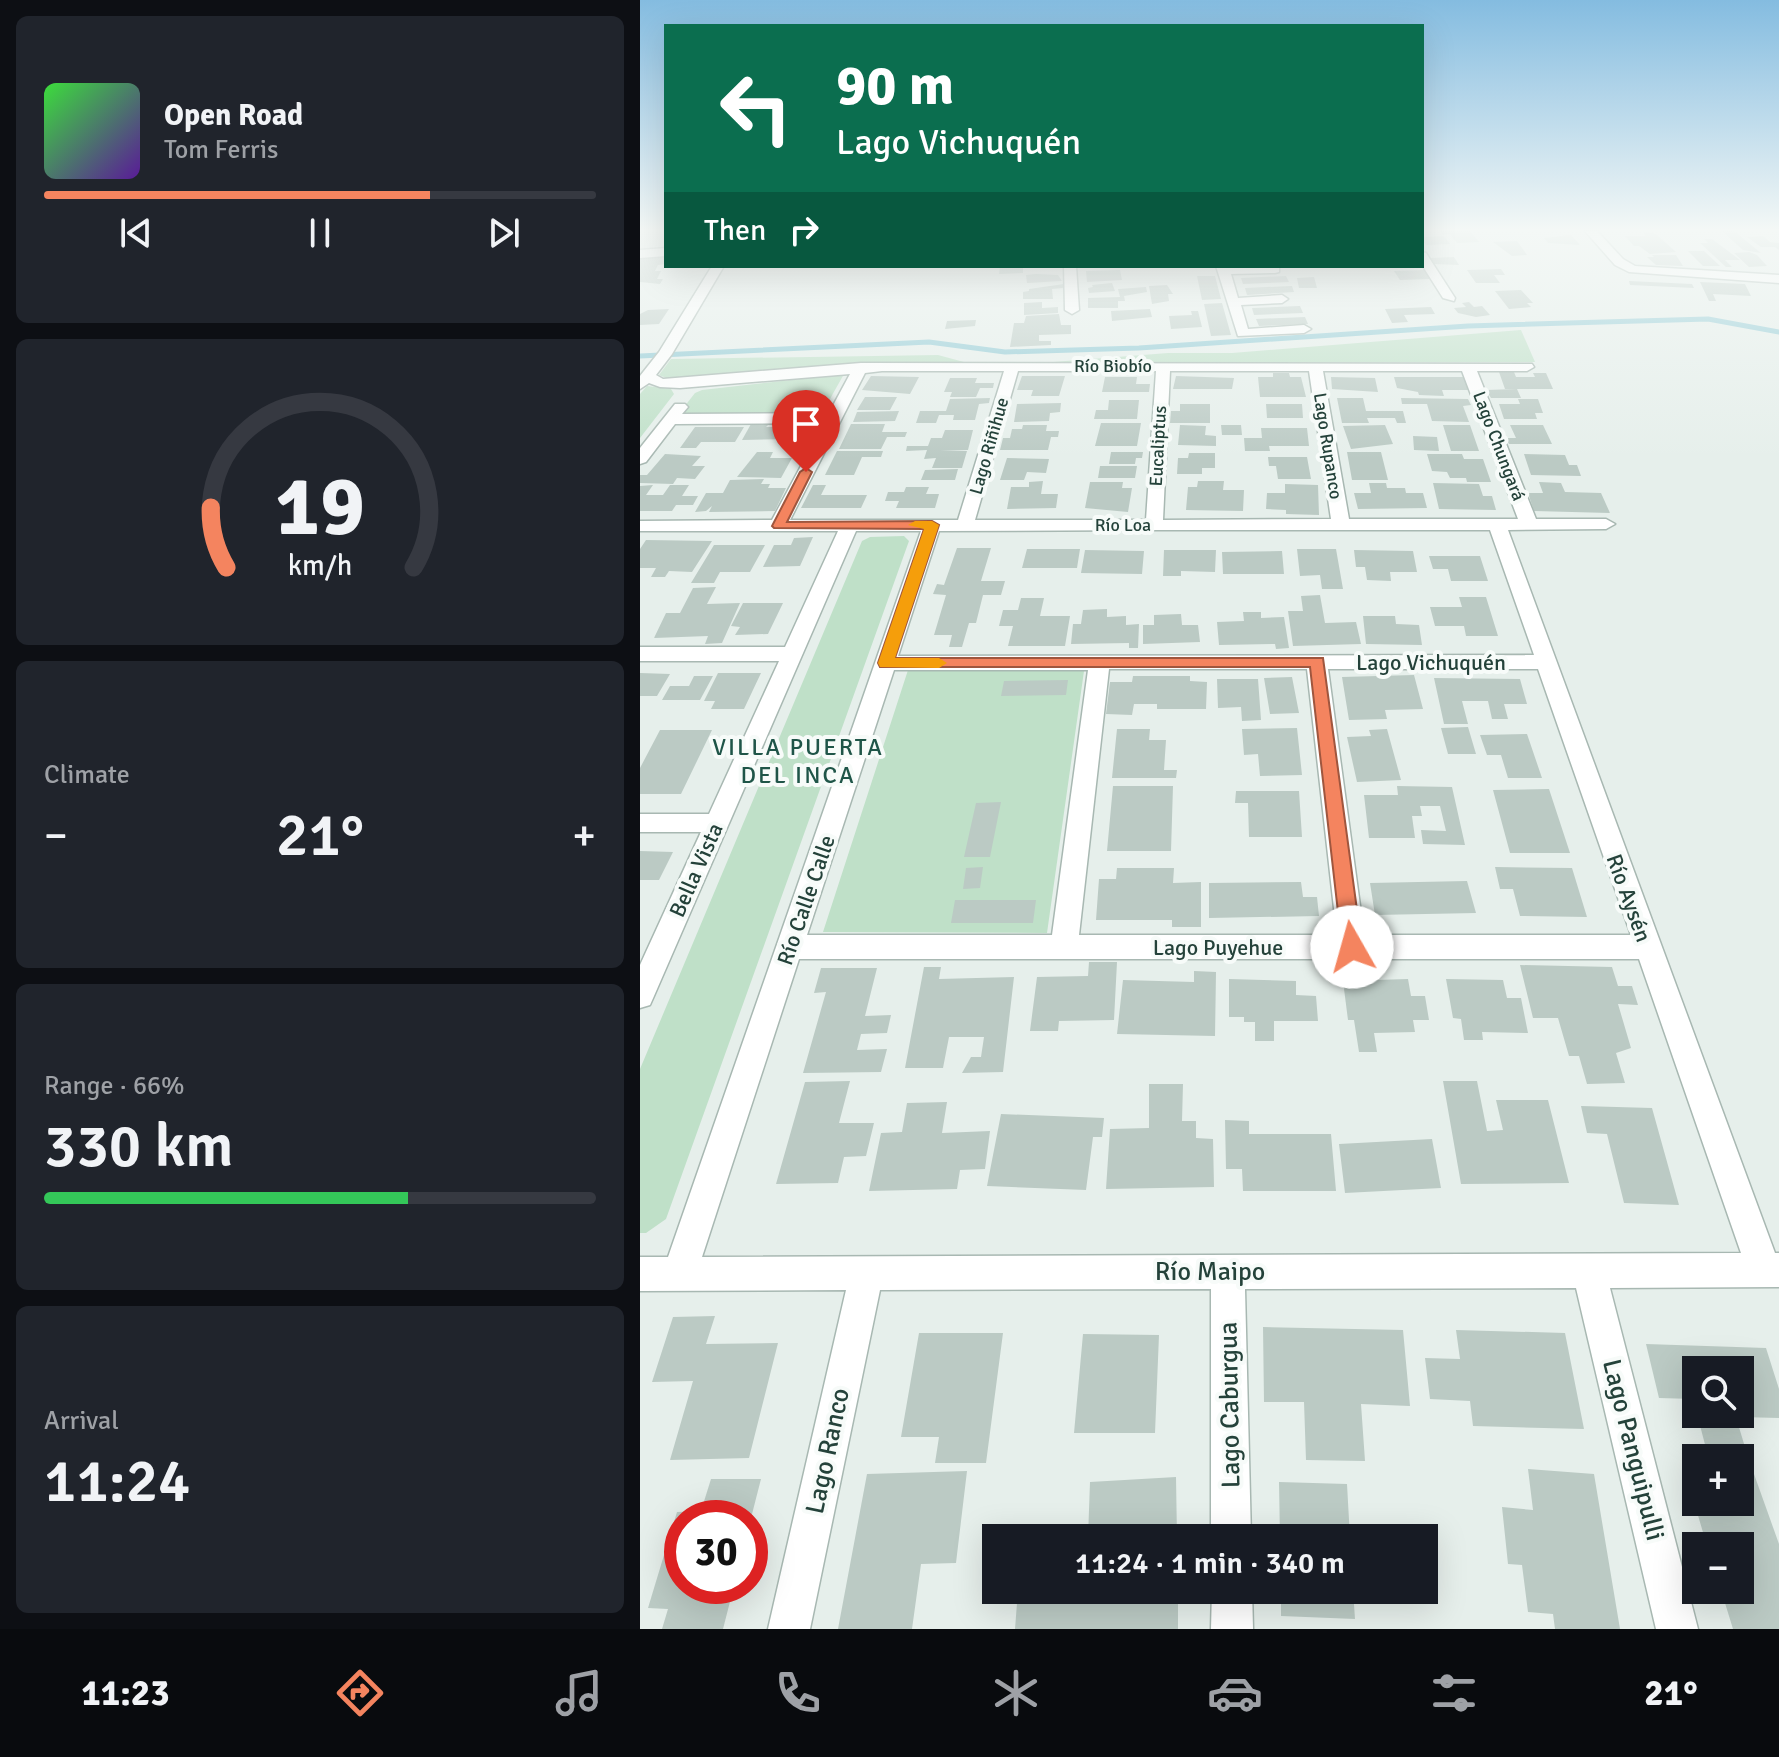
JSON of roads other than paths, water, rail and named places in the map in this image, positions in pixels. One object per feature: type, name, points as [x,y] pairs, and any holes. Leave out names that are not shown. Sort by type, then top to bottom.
[{"type":"street","points":[[644,381],[693,307]]},
{"type":"street","points":[[1235,307],[1243,333],[1304,329]]},
{"type":"street","name":"Eucaliptus","points":[[1154,525],[1163,366]]},
{"type":"street","points":[[778,526],[861,367]]},
{"type":"street","name":"Río Biobío","points":[[644,381],[699,383],[861,367],[1527,367]]},
{"type":"street","name":"Lago Riñihue","points":[[965,525],[1012,367]]},
{"type":"street","name":"Lago Rupanco","points":[[1315,367],[1341,525]]},
{"type":"street","name":"Lago Chungará","points":[[1468,367],[1529,524]]},
{"type":"street","points":[[640,459],[699,383]]},
{"type":"street","points":[[671,419],[834,418]]},
{"type":"street","name":"Río Aysén","points":[[1497,524],[1646,947],[1771,1270]]},
{"type":"street","name":"Río Loa","points":[[640,526],[1606,524]]},
{"type":"street","name":"Bella Vista","points":[[640,996],[850,525]]},
{"type":"street","name":"Río Calle Calle","points":[[679,1274],[932,525]]},
{"type":"street","points":[[640,654],[791,654]]},
{"type":"street","points":[[1317,662],[1352,947]]},
{"type":"street","name":"Lago Vichuquén","points":[[886,663],[1545,662]]},
{"type":"street","points":[[1064,947],[1099,663]]},
{"type":"street","points":[[640,823],[717,823]]},
{"type":"street","name":"Lago Puyehue","points":[[790,947],[1646,947]]},
{"type":"street","name":"Río Maipo","points":[[640,1274],[1771,1270]]},
{"type":"street","name":"Lago Panguipulli","points":[[1589,1271],[1677,1629]]},
{"type":"street","name":"Lago Caburgua","points":[[1228,1272],[1231,1524]]},
{"type":"street","name":"Lago Ranco","points":[[789,1629],[867,1273]]},
{"type":"street","points":[[1232,1604],[1232,1629]]},
{"type":"waterway","points":[[640,356],[929,342],[1005,352],[1139,348],[1468,326],[1708,319],[1779,332]]},
{"type":"district","name":"VILLA PUERTA DEL INCA","points":[[798,761]]}]
